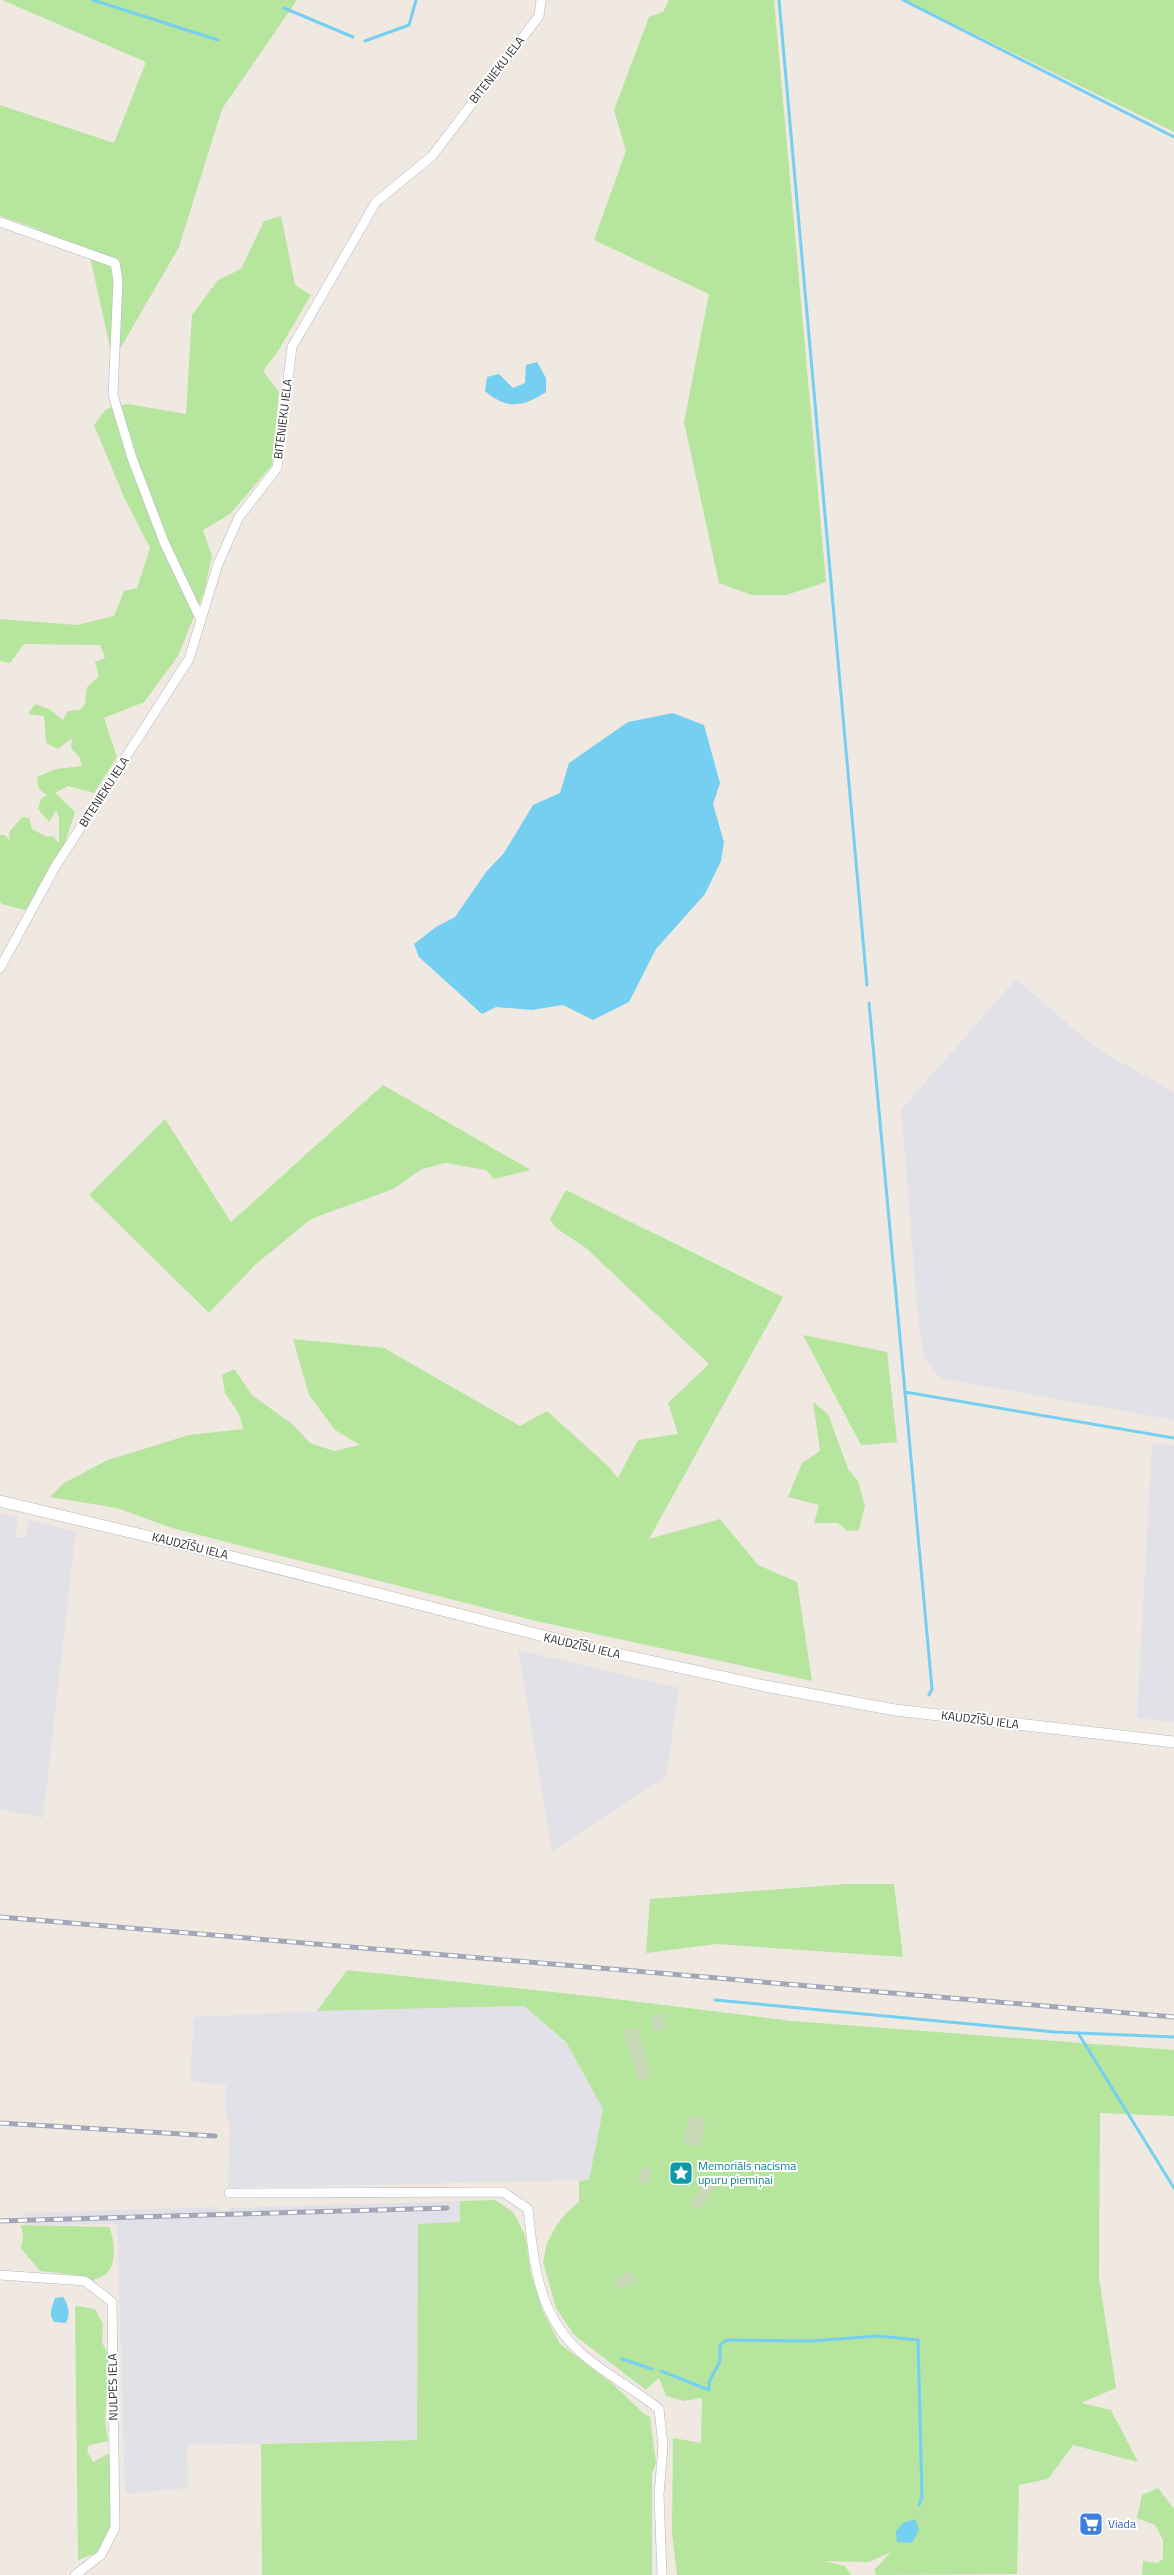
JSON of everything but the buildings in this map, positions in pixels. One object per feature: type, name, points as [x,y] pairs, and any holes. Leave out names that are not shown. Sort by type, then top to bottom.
[{"type":"street","name":"BITENIEKU IELA","points":[[0,968],[55,867],[189,659],[218,564],[239,517],[277,468],[292,347],[376,202],[432,156],[539,16],[541,0]]},
{"type":"street","points":[[0,222],[115,264],[118,280],[113,395],[132,458],[164,542],[201,620]]},
{"type":"street","name":"KAUDZĪŠU IELA","points":[[0,1501],[205,1550],[595,1650],[774,1688],[895,1710],[1174,1742]]},
{"type":"street","points":[[229,2193],[503,2192],[528,2209],[539,2287],[554,2322],[581,2352],[659,2409],[662,2421],[663,2446],[659,2495],[662,2575]]},
{"type":"street","name":"NULPES IELA","points":[[0,2275],[84,2281],[112,2302],[115,2528],[101,2554],[75,2575]]},
{"type":"shaded area","points":[[1016,979],[1096,1048],[1174,1092],[1174,1420],[940,1378],[925,1358],[919,1329],[901,1110]]},
{"type":"shaded area","points":[[1152,1443],[1174,1446],[1174,1722],[1137,1718]]},
{"type":"shaded area","points":[[0,1513],[17,1517],[16,1537],[26,1537],[28,1520],[76,1531],[43,1818],[0,1809]]},
{"type":"shaded area","points":[[518,1650],[679,1688],[666,1777],[552,1851]]},
{"type":"shaded area","points":[[524,2006],[565,2042],[603,2108],[589,2180],[228,2188],[230,2123],[226,2116],[226,2085],[190,2081],[194,2017],[317,2011]]},
{"type":"shaded area","points":[[460,2201],[461,2222],[418,2225],[417,2440],[187,2445],[188,2488],[125,2494],[117,2224],[25,2225],[25,2213],[219,2207],[219,2210],[229,2210],[229,2208]]},
{"type":"green space","points":[[2,0],[297,0],[222,109],[179,247],[113,361],[90,257],[35,228],[0,216],[0,105],[114,143],[146,62]]},
{"type":"green space","points":[[669,0],[774,0],[826,582],[786,595],[752,595],[719,583],[684,422],[709,294],[594,240],[626,151],[614,110],[649,17],[663,12]]},
{"type":"green space","points":[[905,0],[1174,0],[1174,132]]},
{"type":"green space","points":[[281,216],[295,285],[311,295],[278,351],[263,371],[279,392],[272,465],[230,514],[203,530],[212,556],[204,592],[178,656],[144,702],[104,718],[117,757],[94,793],[68,786],[55,793],[75,812],[62,852],[28,911],[2,904],[0,901],[0,835],[5,835],[10,841],[9,832],[22,817],[29,818],[32,829],[47,837],[53,836],[59,844],[59,817],[56,810],[49,822],[38,809],[41,799],[47,795],[39,789],[37,777],[56,769],[82,766],[80,758],[71,748],[72,738],[58,749],[46,743],[44,716],[28,714],[35,704],[49,709],[63,720],[68,711],[80,710],[85,704],[87,687],[99,677],[95,662],[105,658],[100,645],[24,644],[10,663],[0,661],[0,619],[77,625],[114,616],[124,591],[137,588],[150,548],[124,497],[94,425],[106,409],[128,404],[186,414],[192,315],[218,280],[241,269],[264,221]]},
{"type":"green space","points":[[383,1085],[531,1170],[494,1179],[486,1170],[445,1163],[422,1169],[393,1189],[311,1219],[256,1264],[209,1313],[89,1195],[165,1119],[231,1222]]},
{"type":"green space","points":[[566,1190],[783,1297],[649,1539],[720,1519],[758,1565],[797,1582],[812,1681],[536,1621],[172,1528],[117,1508],[50,1497],[64,1483],[108,1460],[189,1435],[243,1429],[239,1414],[225,1393],[222,1375],[234,1369],[252,1395],[292,1424],[310,1443],[334,1451],[360,1445],[335,1430],[309,1395],[293,1339],[384,1348],[520,1426],[547,1411],[607,1465],[618,1478],[638,1440],[678,1434],[668,1403],[709,1364],[586,1248],[556,1228],[550,1219]]},
{"type":"green space","points":[[803,1335],[887,1352],[897,1442],[861,1445]]},
{"type":"green space","points":[[813,1402],[828,1414],[848,1469],[858,1481],[865,1506],[859,1530],[847,1531],[838,1523],[814,1523],[819,1505],[788,1497],[802,1463],[820,1451]]},
{"type":"green space","points":[[847,1884],[894,1884],[903,1957],[716,1944],[646,1953],[650,1899]]},
{"type":"green space","points":[[347,1970],[599,1997],[792,2021],[1174,2050],[1174,2116],[1100,2113],[1099,2278],[1116,2388],[1081,2403],[1111,2410],[1138,2462],[1073,2445],[1048,2479],[1019,2485],[1017,2574],[876,2575],[874,2570],[891,2552],[869,2562],[825,2561],[845,2566],[851,2575],[677,2575],[672,2533],[673,2438],[701,2443],[702,2398],[684,2401],[666,2396],[659,2378],[646,2390],[574,2335],[556,2308],[543,2262],[547,2243],[556,2226],[567,2212],[579,2202],[579,2181],[589,2180],[603,2109],[566,2042],[524,2006],[317,2011]]},
{"type":"green space","points":[[663,2014],[666,2029],[654,2031],[651,2016]]},
{"type":"green space","points":[[637,2027],[651,2077],[638,2081],[623,2030]]},
{"type":"green space","points":[[689,2116],[706,2119],[700,2147],[683,2144]]},
{"type":"green space","points":[[641,2167],[651,2169],[649,2185],[638,2183]]},
{"type":"green space","points":[[705,2182],[715,2188],[699,2211],[689,2204]]},
{"type":"green space","points":[[495,2200],[513,2212],[525,2235],[531,2274],[543,2312],[560,2344],[615,2386],[644,2414],[650,2417],[656,2463],[652,2473],[652,2575],[262,2575],[261,2444],[417,2440],[418,2224],[460,2222],[460,2201]]},
{"type":"green space","points":[[21,2225],[109,2227],[114,2247],[114,2257],[110,2270],[92,2281],[77,2275],[40,2271],[21,2248],[23,2236]]},
{"type":"green space","points":[[631,2271],[636,2282],[618,2290],[613,2280]]},
{"type":"green space","points":[[75,2307],[95,2309],[103,2324],[102,2343],[109,2355],[105,2419],[108,2441],[89,2445],[87,2451],[93,2462],[108,2454],[112,2461],[111,2530],[98,2552],[78,2560]]},
{"type":"green space","points":[[1158,2488],[1174,2509],[1174,2575],[1142,2575],[1143,2561],[1157,2563],[1163,2559],[1163,2540],[1155,2525],[1137,2518],[1142,2495]]},
{"type":"water","points":[[537,362],[546,378],[546,392],[538,397],[522,403],[508,404],[485,391],[487,377],[499,374],[513,388],[525,383],[526,365]]},
{"type":"water","points":[[673,713],[704,725],[720,783],[713,804],[724,842],[721,861],[705,894],[656,949],[629,1002],[593,1020],[563,1005],[532,1010],[496,1007],[482,1014],[419,957],[414,944],[436,927],[455,917],[486,872],[504,853],[533,805],[560,793],[569,763],[628,722]]},
{"type":"water","points":[[63,2297],[68,2309],[68,2320],[66,2323],[54,2322],[51,2313],[55,2298]]},
{"type":"water","points":[[915,2519],[919,2530],[912,2543],[897,2542],[896,2531],[903,2523]]},
{"type":"waterway","points":[[93,0],[218,40]]},
{"type":"waterway","points":[[365,41],[409,25],[416,0]]},
{"type":"waterway","points":[[779,0],[867,985]]},
{"type":"waterway","points":[[903,0],[1174,137]]},
{"type":"waterway","points":[[284,8],[353,37]]},
{"type":"waterway","points":[[869,1003],[905,1392],[1174,1438]]},
{"type":"waterway","points":[[905,1392],[932,1689],[929,1695]]},
{"type":"waterway","points":[[715,2000],[1055,2032],[1174,2037]]},
{"type":"waterway","points":[[1078,2033],[1174,2188]]},
{"type":"waterway","points":[[661,2371],[709,2390],[709,2382],[720,2361],[720,2345],[727,2340],[812,2341],[878,2336],[918,2340],[922,2497],[919,2505]]},
{"type":"waterway","points":[[622,2359],[652,2369]]},
{"type":"railway","points":[[0,1917],[1174,2017]]},
{"type":"railway","points":[[0,2123],[215,2136]]},
{"type":"railway","points":[[0,2221],[447,2208]]},
{"type":"place","name":"Memoriāls nacisma upuru piemiņai","points":[[681,2173]]},
{"type":"place","name":"Viada","points":[[1091,2524]]}]
